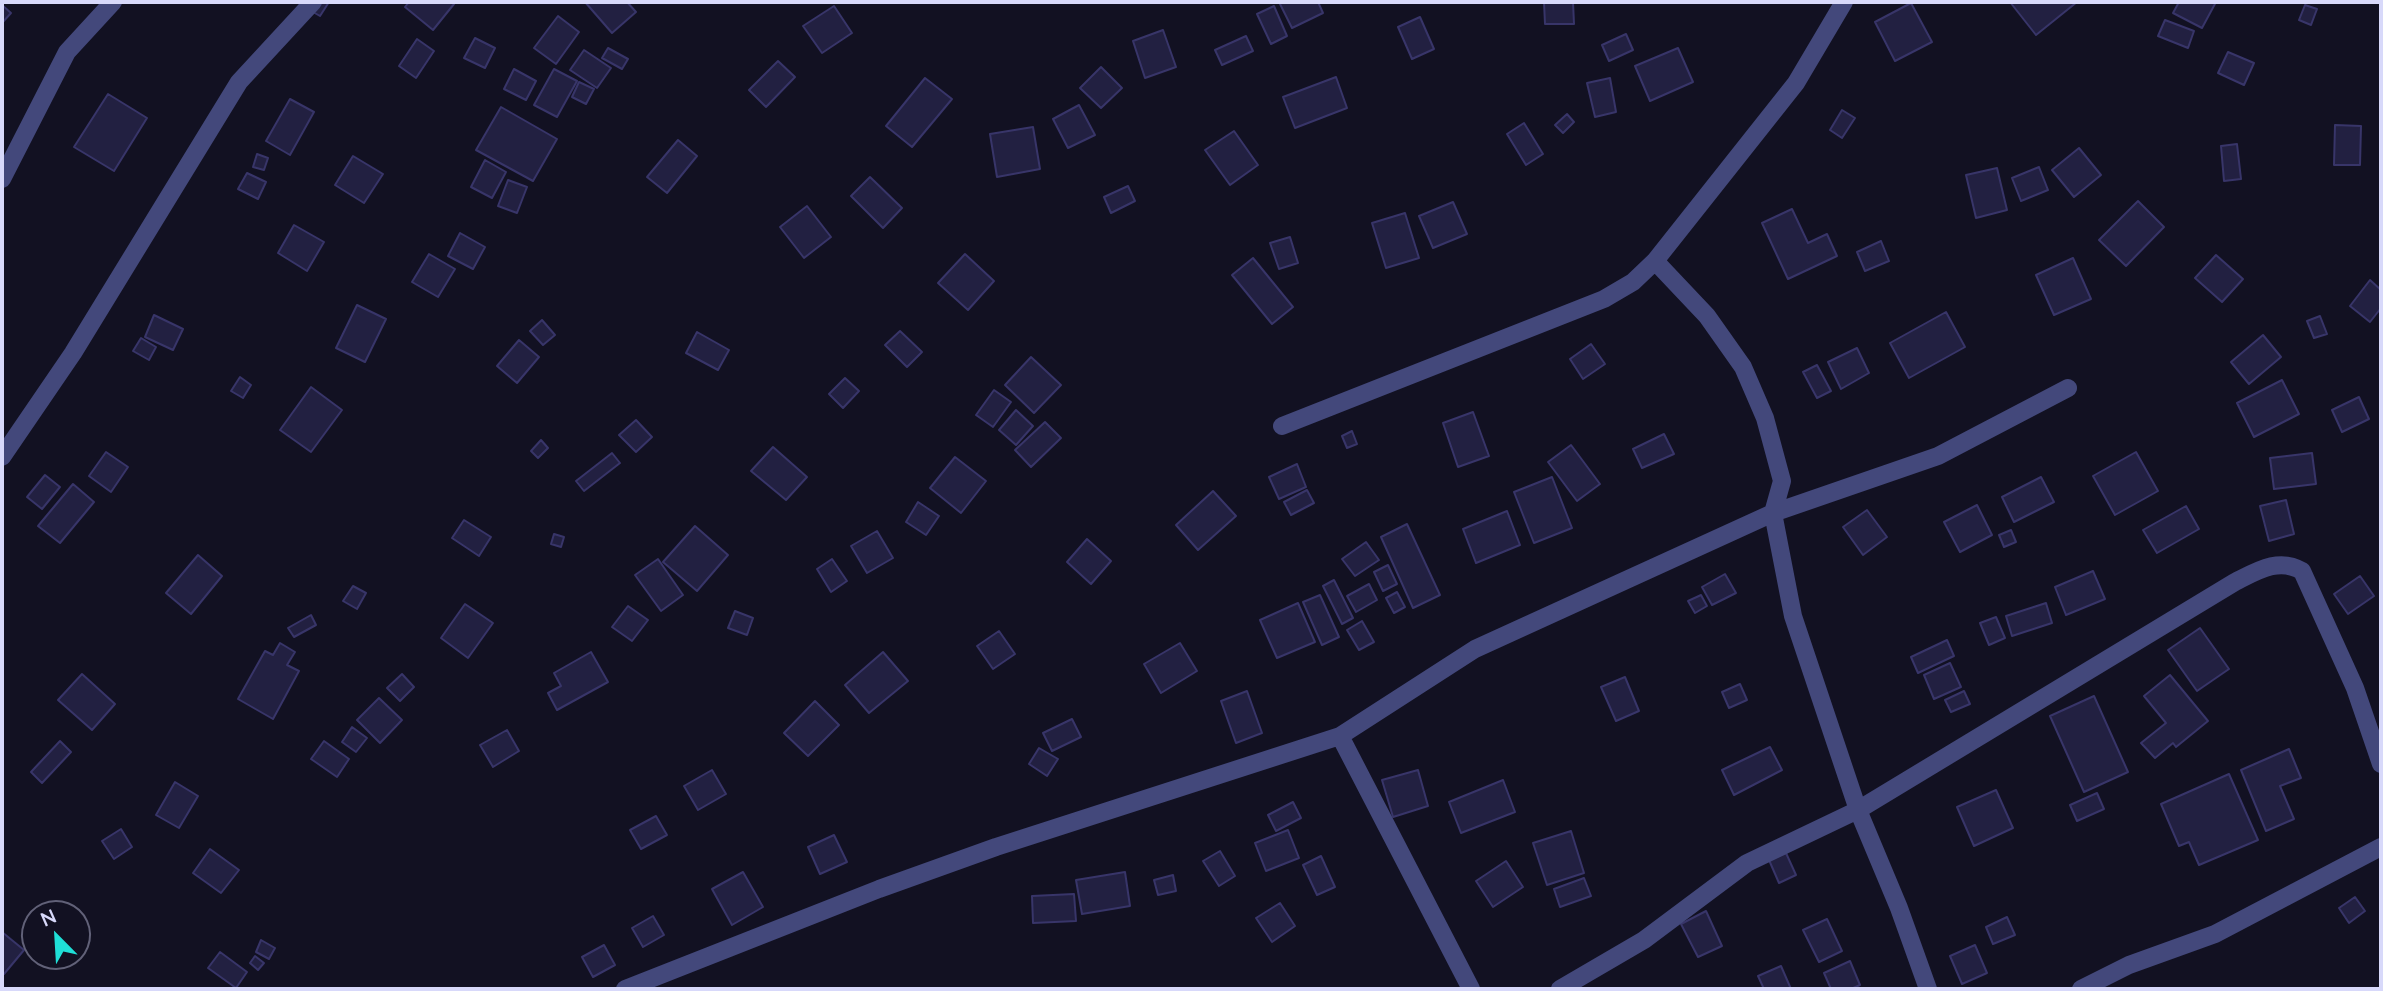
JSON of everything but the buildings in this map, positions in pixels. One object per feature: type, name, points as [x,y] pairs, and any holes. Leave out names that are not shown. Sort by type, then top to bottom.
[{"type":"street","points":[[2,179],[67,52],[113,2]]},
{"type":"street","points":[[2,457],[73,353],[239,82],[313,2]]},
{"type":"street","points":[[1282,425],[1604,299],[1633,282],[1655,261],[1796,83],[1844,2]]},
{"type":"street","points":[[1655,261],[1707,316],[1742,367],[1765,418],[1782,481],[1773,513],[1793,616],[1858,810],[1899,908],[1928,989]]},
{"type":"street","points":[[625,989],[879,889],[983,852],[1340,736],[1475,649],[1773,513],[1938,456],[2068,388]]},
{"type":"street","points":[[1560,989],[1644,940],[1747,863],[1858,810],[2235,582],[2268,566],[2291,564],[2302,572],[2355,688],[2381,764]]},
{"type":"street","points":[[1340,736],[1471,989]]},
{"type":"street","points":[[2081,989],[2129,965],[2215,934],[2381,846]]}]
